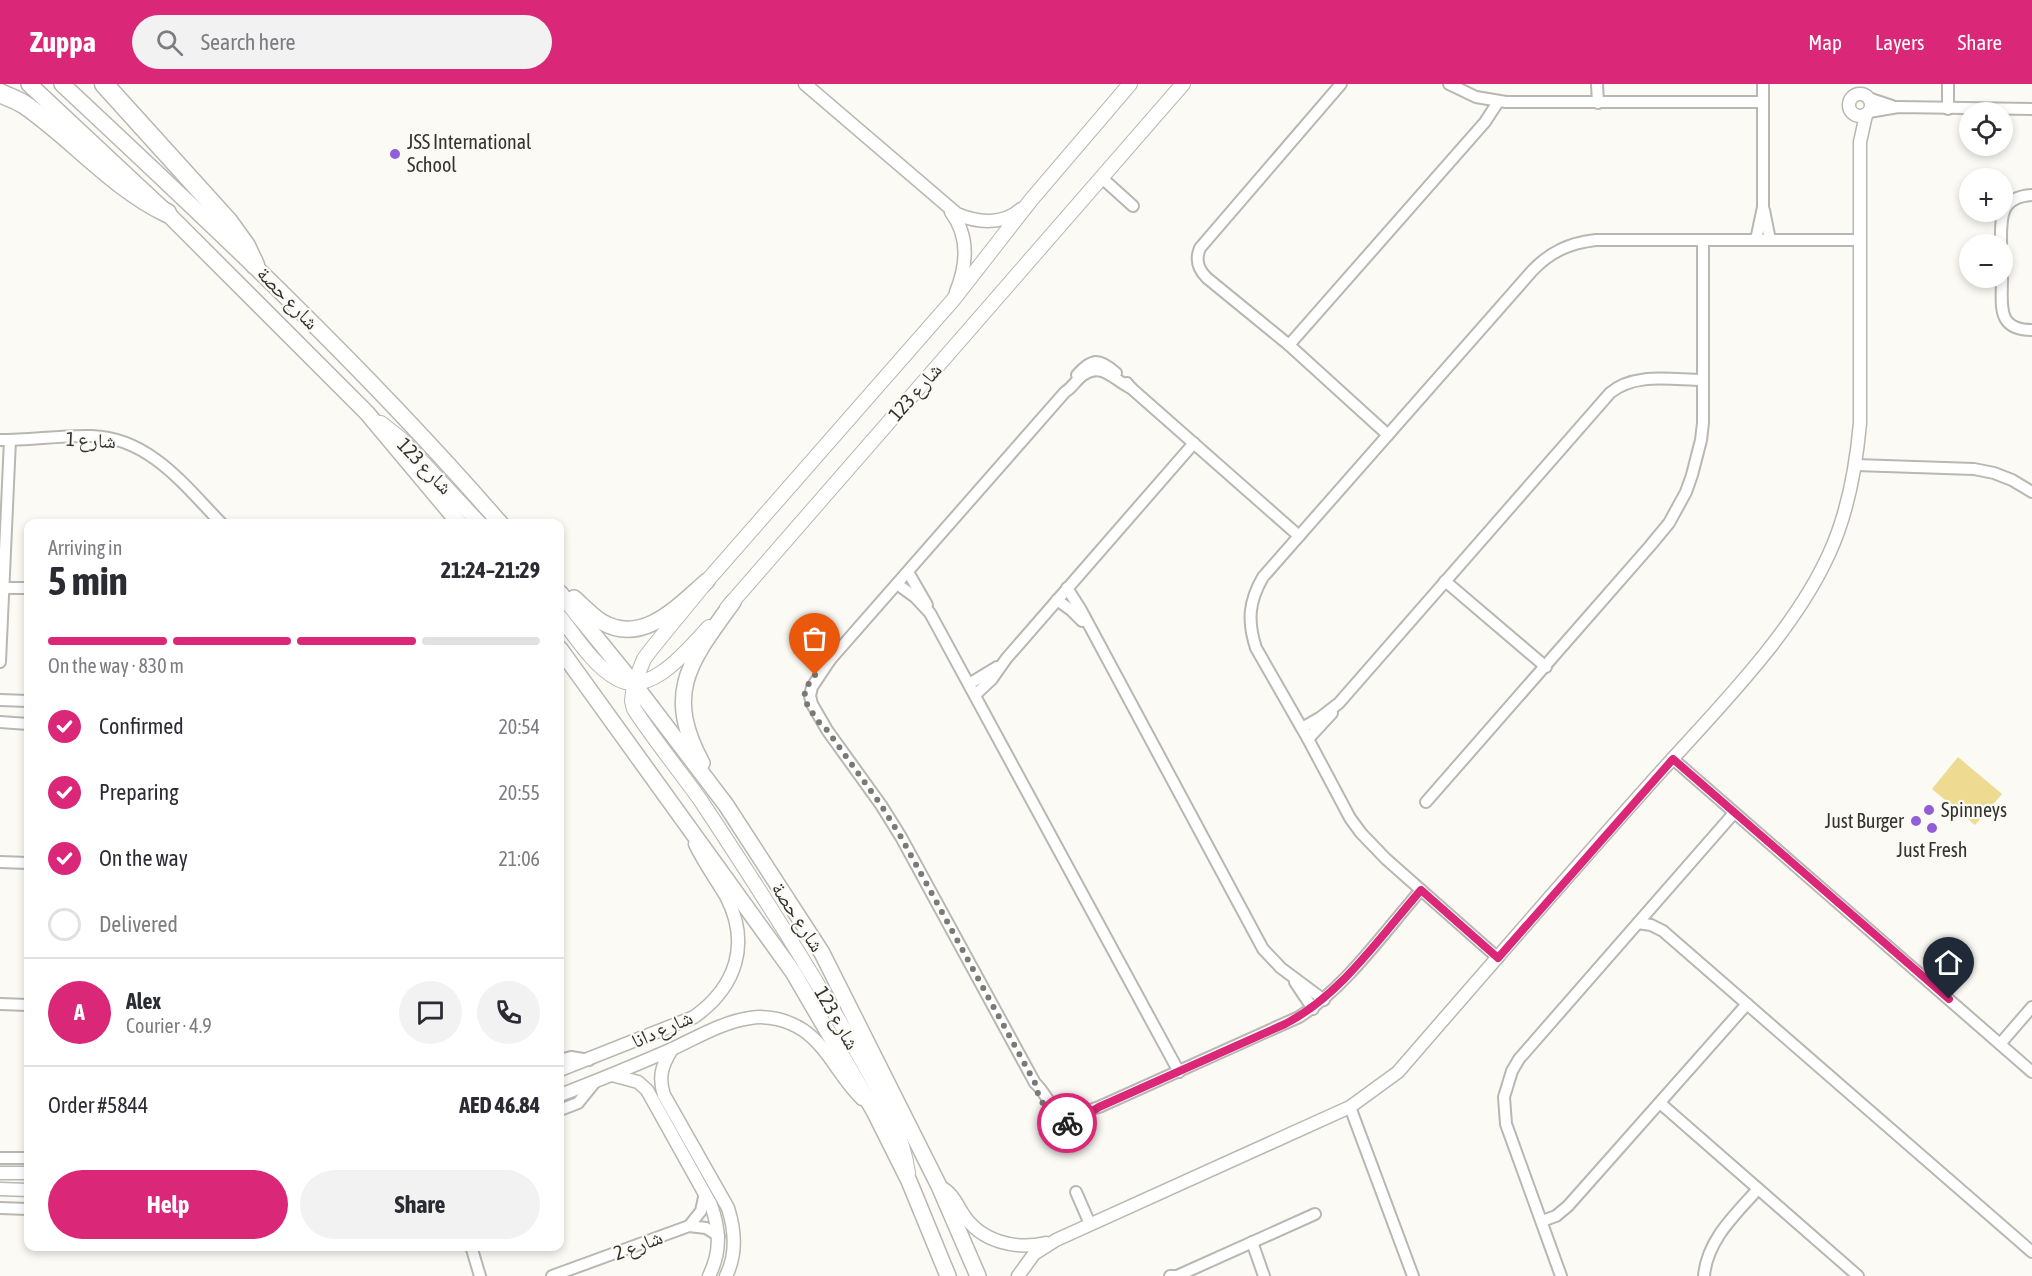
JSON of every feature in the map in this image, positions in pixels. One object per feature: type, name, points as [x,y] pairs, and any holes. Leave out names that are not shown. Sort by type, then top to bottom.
[{"type":"highway","points":[[104,84],[228,221],[246,246],[255,265]]},
{"type":"highway","points":[[0,86],[124,187],[144,202],[167,213]]},
{"type":"highway","points":[[0,93],[24,104]]},
{"type":"main road","name":"شارع حصة","points":[[29,84],[167,213],[367,413],[456,519]]},
{"type":"main road","name":"شارع حصة","points":[[63,84],[255,265],[444,458],[497,519]]},
{"type":"main road","name":"شارع 123","points":[[909,1181],[904,1152],[895,1124],[864,1064],[811,972],[700,800],[634,709],[632,701],[634,684],[644,659],[707,581],[953,300],[1031,200],[1130,84]]},
{"type":"main road","name":"شارع 123","points":[[634,684],[663,672],[672,665],[733,602],[1183,84]]},
{"type":"main road","name":"شارع 123","points":[[367,413],[401,439],[475,519]]},
{"type":"main road","points":[[564,588],[602,622],[626,629],[641,628],[659,621],[707,581]]},
{"type":"main road","name":"شارع حصة","points":[[564,599],[634,684],[726,805],[822,953],[939,1186],[978,1276]]},
{"type":"main road","points":[[726,805],[688,733],[683,710],[684,686],[691,664],[733,602]]},
{"type":"main road","points":[[564,622],[597,662],[615,678],[634,684]]},
{"type":"main road","name":"شارع حصة","points":[[564,655],[793,972],[874,1111],[909,1181],[948,1276]]},
{"type":"street","points":[[805,84],[957,214],[977,221],[997,220],[1016,213],[1031,200]]},
{"type":"street","points":[[1341,84],[1205,241],[1197,256],[1197,264],[1207,278],[1289,345],[1388,435]]},
{"type":"street","points":[[1449,84],[1476,97],[1493,101],[1763,102]]},
{"type":"street","points":[[1597,84],[1598,103]]},
{"type":"street","points":[[1763,84],[1763,207],[1770,240]]},
{"type":"street","points":[[1948,84],[1948,109]]},
{"type":"street","points":[[1860,91],[1898,107]]},
{"type":"street","points":[[1860,91],[1848,106],[1860,142]]},
{"type":"street","points":[[1018,1276],[1034,1254],[1056,1240],[1350,1107],[1398,1072],[1760,659],[1794,616],[1832,548],[1850,495],[1856,465],[1860,423],[1860,142],[1871,105],[1860,91]]},
{"type":"street","points":[[1289,345],[1489,117],[1493,101]]},
{"type":"street","points":[[1851,113],[1858,117],[1898,107],[2032,110]]},
{"type":"street","points":[[1102,178],[1133,206]]},
{"type":"street","points":[[2001,234],[2002,216],[2006,207],[2020,196],[2032,195]]},
{"type":"street","points":[[1756,240],[1763,207]]},
{"type":"street","points":[[949,208],[963,233],[966,252],[963,271],[953,300]]},
{"type":"street","points":[[1498,958],[1372,847],[1350,818],[1256,648],[1249,619],[1251,604],[1263,576],[1532,271],[1554,252],[1581,242],[1596,240],[1859,240]]},
{"type":"street","points":[[1426,802],[1546,668],[1669,523],[1678,508],[1692,475],[1701,440],[1703,240]]},
{"type":"street","points":[[2002,288],[2002,312],[2006,320],[2012,326],[2032,330]]},
{"type":"street","points":[[1299,536],[1131,388],[1107,372],[1098,370],[1084,374],[1065,392],[807,685],[804,697],[807,706],[827,730],[896,829],[1035,1083],[1037,1092],[1049,1112],[1060,1122],[1075,1122],[1099,1107],[1285,1024],[1313,1009],[1339,984],[1421,890]]},
{"type":"street","points":[[1308,739],[1610,393],[1617,387],[1635,380],[1703,380]]},
{"type":"street","name":"شارع 1","points":[[5,440],[92,436],[126,442],[157,459],[217,519]]},
{"type":"street","points":[[0,662],[5,440]]},
{"type":"street","points":[[975,695],[992,679],[1006,659],[1194,443]]},
{"type":"street","points":[[1856,465],[1974,468],[2012,480],[2032,492]]},
{"type":"street","points":[[908,572],[921,591],[930,613],[1179,1072]]},
{"type":"street","points":[[1445,581],[1546,668]]},
{"type":"street","points":[[897,584],[915,597],[930,613]]},
{"type":"street","points":[[2,588],[24,588]]},
{"type":"street","points":[[1067,588],[1081,610],[1257,938],[1272,959],[1291,977],[1313,1009]]},
{"type":"street","points":[[1058,600],[1079,616],[1092,633]]},
{"type":"street","points":[[969,684],[1006,659]]},
{"type":"street","points":[[0,700],[24,701]]},
{"type":"street","points":[[1302,728],[1339,703]]},
{"type":"street","points":[[0,722],[24,724]]},
{"type":"street","points":[[1673,759],[2032,1071]]},
{"type":"street","points":[[1561,1276],[1506,1124],[1503,1110],[1506,1083],[1519,1059],[1734,813]]},
{"type":"street","name":"شارع دانا","points":[[564,1069],[694,1017],[708,1007],[729,981],[738,947],[733,911],[704,861],[687,824]]},
{"type":"street","points":[[0,862],[24,863]]},
{"type":"street","points":[[1652,907],[1663,931]]},
{"type":"street","points":[[1638,923],[1651,925],[1663,931],[2032,1251]]},
{"type":"street","points":[[1291,977],[1324,1000]]},
{"type":"street","points":[[1542,1221],[1556,1216],[1568,1206],[1747,1004]]},
{"type":"street","points":[[0,1005],[24,1005]]},
{"type":"street","points":[[2000,1044],[2032,1007]]},
{"type":"street","name":"شارع دانا","points":[[564,1094],[735,1021],[770,1018],[802,1029],[816,1040],[856,1094],[874,1111]]},
{"type":"street","name":"شارع دانا","points":[[672,1049],[660,1073],[664,1095],[728,1208],[733,1223],[733,1256],[726,1276]]},
{"type":"street","points":[[564,1059],[571,1057],[590,1060]]},
{"type":"street","name":"شارع دانا","points":[[611,1075],[638,1082],[647,1090],[705,1192],[717,1221],[719,1236],[714,1266],[709,1276]]},
{"type":"street","points":[[564,1108],[578,1103],[595,1082]]},
{"type":"street","points":[[1660,1103],[1858,1276]]},
{"type":"street","points":[[1350,1107],[1413,1276]]},
{"type":"street","points":[[684,1156],[687,1150],[696,1151]]},
{"type":"street","points":[[0,1158],[24,1158]]},
{"type":"street","points":[[0,1173],[24,1173]]},
{"type":"street","points":[[939,1186],[955,1198],[963,1215],[971,1224],[991,1238],[1024,1246],[1056,1240]]},
{"type":"street","points":[[0,1189],[24,1190]]},
{"type":"street","points":[[1704,1276],[1707,1259],[1714,1242],[1758,1189]]},
{"type":"street","points":[[689,1226],[701,1211],[705,1192]]},
{"type":"street","points":[[1076,1192],[1090,1224]]},
{"type":"street","points":[[0,1208],[24,1209]]},
{"type":"street","points":[[1170,1276],[1177,1276],[1315,1214]]},
{"type":"street","points":[[689,1226],[705,1228],[719,1236]]},
{"type":"street","name":"شارع 2","points":[[552,1276],[689,1226]]},
{"type":"street","points":[[1252,1242],[1264,1276]]},
{"type":"street","points":[[472,1251],[480,1276]]},
{"type":"shaded area","points":[[1958,757],[2002,794],[1975,825],[1932,789]]},
{"type":"way so far","points":[[815,675],[804,693],[807,706],[827,730],[891,820],[1035,1083],[1037,1092],[1052,1116],[1060,1122],[1067,1123]]},
{"type":"place","name":"JSS International School","points":[[395,154]]},
{"type":"place","name":"Spinneys","points":[[1929,810]]},
{"type":"place","name":"Just Burger","points":[[1916,821]]},
{"type":"place","name":"Just Fresh","points":[[1932,828]]},
{"type":"route","points":[[1067,1123],[1075,1122],[1093,1113],[1099,1107],[1285,1024],[1313,1009],[1339,984],[1421,890],[1498,958],[1673,759],[1949,999]]}]
